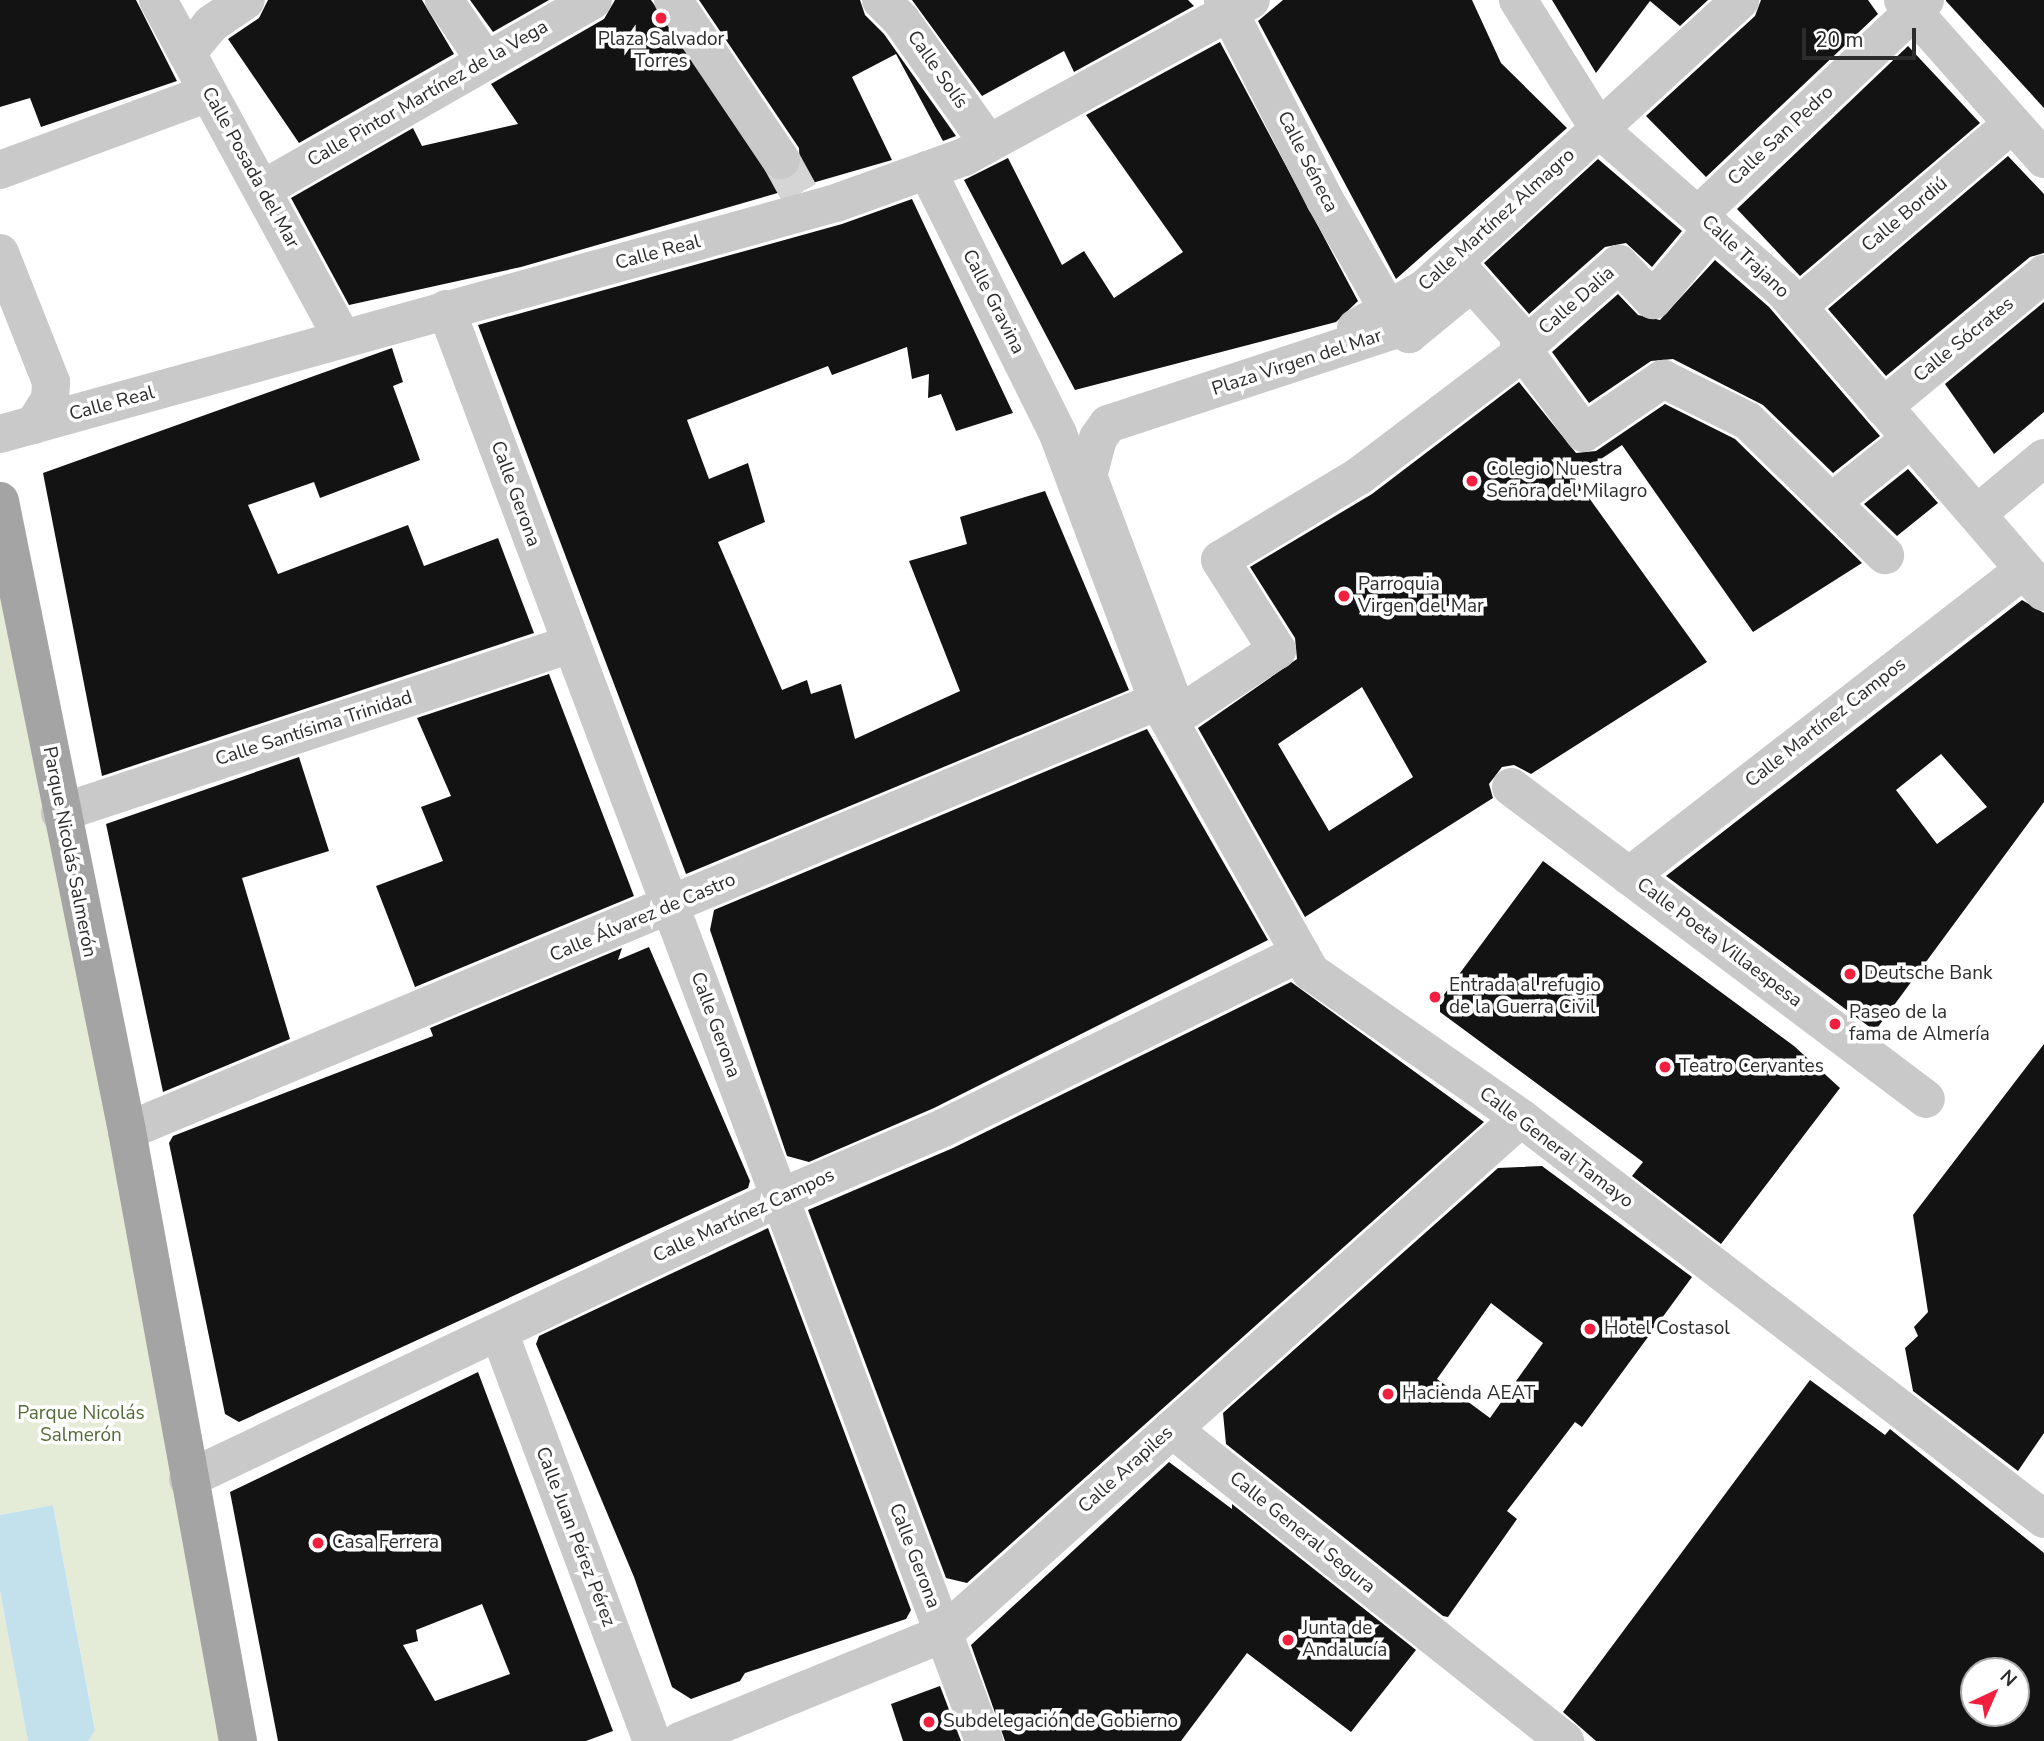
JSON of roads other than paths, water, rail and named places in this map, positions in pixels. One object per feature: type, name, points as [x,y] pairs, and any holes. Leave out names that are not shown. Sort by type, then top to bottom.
[{"type":"main road","name":"Parque Nicolás Salmerón","points":[[0,501],[60,813],[127,1131],[188,1479],[238,1741]]},
{"type":"street","name":"Calle Posada del Mar","points":[[158,0],[342,337]]},
{"type":"street","points":[[187,53],[211,24],[246,0]]},
{"type":"street","points":[[444,0],[485,60]]},
{"type":"street","name":"Calle Pintor Martínez de la Vega","points":[[262,189],[593,0]]},
{"type":"street","points":[[673,0],[781,160]]},
{"type":"street","name":"Calle Solís","points":[[881,0],[901,20],[988,144]]},
{"type":"street","name":"Calle Trajano","points":[[1518,0],[1599,129],[1706,221],[1797,307],[1883,407],[1908,441],[1978,513],[2034,581]]},
{"type":"street","name":"Calle Martínez Almagro","points":[[1059,434],[1315,351],[1425,288],[1740,0]]},
{"type":"street","name":"Calle Real","points":[[17,430],[342,337],[782,219],[927,170],[988,144],[1235,4]]},
{"type":"street","name":"Calle Séneca","points":[[1235,4],[1325,200],[1388,309]]},
{"type":"street","points":[[1914,4],[2044,159]]},
{"type":"street","name":"Calle San Pedro","points":[[1706,221],[1914,4]]},
{"type":"street","points":[[0,170],[208,93]]},
{"type":"street","name":"Calle Bordiú","points":[[1797,307],[2012,124]]},
{"type":"street","name":"Calle Gravina","points":[[927,170],[1059,434]]},
{"type":"street","name":"Calle Dalia","points":[[1522,349],[1619,264],[1653,300],[1706,221]]},
{"type":"street","points":[[0,253],[51,382],[50,399],[17,430]]},
{"type":"street","name":"Plaza Virgen del Mar","points":[[1460,269],[1519,335],[1522,349],[1366,472],[1220,560],[1277,650],[1178,715],[1088,476],[1091,452],[1108,424],[1400,328],[1409,334],[1459,293],[1452,282],[1460,269]]},
{"type":"street","name":"Calle Sócrates","points":[[1883,407],[2044,274]]},
{"type":"street","name":"Calle Gerona","points":[[446,309],[568,645],[672,907],[984,1741]]},
{"type":"street","points":[[1522,349],[1584,433],[1663,379],[1748,421],[1833,501],[1885,555]]},
{"type":"street","points":[[1059,434],[1158,701]]},
{"type":"street","points":[[1833,501],[1908,441]]},
{"type":"street","points":[[1978,513],[2044,458]]},
{"type":"street","name":"Calle Martínez Campos","points":[[1629,876],[2034,581]]},
{"type":"street","name":"Calle Santísima Trinidad","points":[[60,813],[568,645]]},
{"type":"street","name":"Calle Álvarez de Castro","points":[[127,1131],[672,907],[1158,701]]},
{"type":"street","name":"Calle General Tamayo","points":[[1158,701],[1311,972],[1521,1118],[1767,1312],[2040,1509]]},
{"type":"street","name":"Calle Poeta Villaespesa","points":[[1511,787],[1926,1099]]},
{"type":"street","name":"Calle Martínez Campos","points":[[188,1479],[779,1198],[943,1128],[1300,953]]},
{"type":"street","name":"Calle Arapiles","points":[[680,1741],[944,1633],[1521,1118]]},
{"type":"street","name":"Calle Juan Pérez Pérez","points":[[499,1332],[652,1741]]},
{"type":"street","name":"Calle General Segura","points":[[1172,1429],[1565,1741]]},
{"type":"water","points":[[53,1505],[95,1730],[88,1741],[28,1741],[0,1591],[0,1515]]},
{"type":"tunnel","points":[[781,160],[809,211]]},
{"type":"place","name":"Plaza Salvador Torres","points":[[661,18]]},
{"type":"place","name":"Colegio Nuestra Señora del Milagro","points":[[1472,481]]},
{"type":"place","name":"Parroquia Virgen del Mar","points":[[1344,596]]},
{"type":"place","name":"Deutsche Bank","points":[[1850,974]]},
{"type":"place","name":"Entrada al refugio de la Guerra Civil","points":[[1435,997]]},
{"type":"place","name":"Paseo de la fama de Almería","points":[[1835,1024]]},
{"type":"place","name":"Teatro Cervantes","points":[[1665,1067]]},
{"type":"place","name":"Hotel Costasol","points":[[1590,1329]]},
{"type":"place","name":"Hacienda AEAT","points":[[1388,1394]]},
{"type":"place","name":"Casa Ferrera","points":[[318,1543]]},
{"type":"place","name":"Junta de Andalucía","points":[[1288,1640]]},
{"type":"place","name":"Subdelegación de Gobierno","points":[[929,1722]]}]
